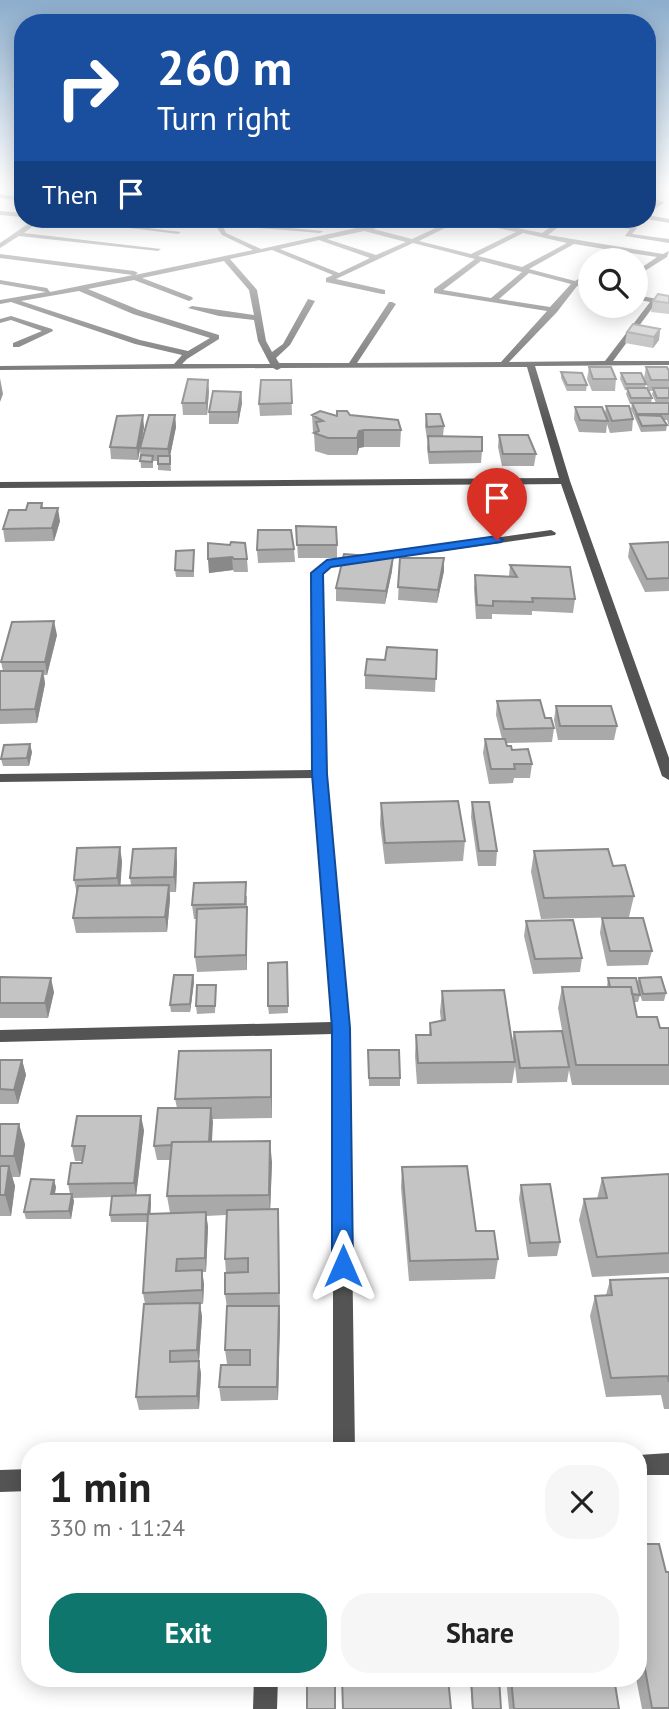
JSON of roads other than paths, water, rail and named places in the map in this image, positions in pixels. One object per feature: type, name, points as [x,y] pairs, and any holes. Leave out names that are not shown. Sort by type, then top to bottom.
[{"type":"street","points":[[79,266],[146,274]]},
{"type":"street","points":[[0,302],[81,289],[146,274],[160,266]]},
{"type":"street","points":[[232,266],[253,290],[262,341],[276,368]]},
{"type":"street","points":[[316,266],[338,275]]},
{"type":"street","points":[[359,266],[329,281],[382,292]]},
{"type":"street","points":[[471,266],[437,291],[554,310]]},
{"type":"street","points":[[509,266],[578,285]]},
{"type":"street","points":[[492,301],[531,266]]},
{"type":"street","points":[[133,277],[189,299]]},
{"type":"street","points":[[0,282],[61,292]]},
{"type":"street","points":[[503,364],[578,282]]},
{"type":"street","points":[[81,289],[136,312],[216,337],[174,368]]},
{"type":"street","points":[[11,300],[138,342],[190,354]]},
{"type":"street","points":[[648,300],[669,303]]},
{"type":"street","points":[[272,357],[286,345],[311,301]]},
{"type":"street","points":[[608,362],[654,301]]},
{"type":"street","points":[[350,367],[392,304]]},
{"type":"street","points":[[192,308],[229,316],[257,318]]},
{"type":"street","points":[[0,321],[11,318],[48,331],[16,345]]},
{"type":"street","points":[[0,368],[669,363]]},
{"type":"street","points":[[530,364],[565,481],[669,776]]},
{"type":"street","points":[[0,485],[565,481]]},
{"type":"street","points":[[344,1442],[341,1028],[319,774],[317,573],[327,564],[551,533]]},
{"type":"street","points":[[0,778],[319,774]]},
{"type":"street","points":[[0,1036],[341,1028]]},
{"type":"street","points":[[647,1465],[669,1464]]},
{"type":"street","points":[[0,1481],[21,1480]]},
{"type":"street","points":[[265,1687],[265,1709]]}]
